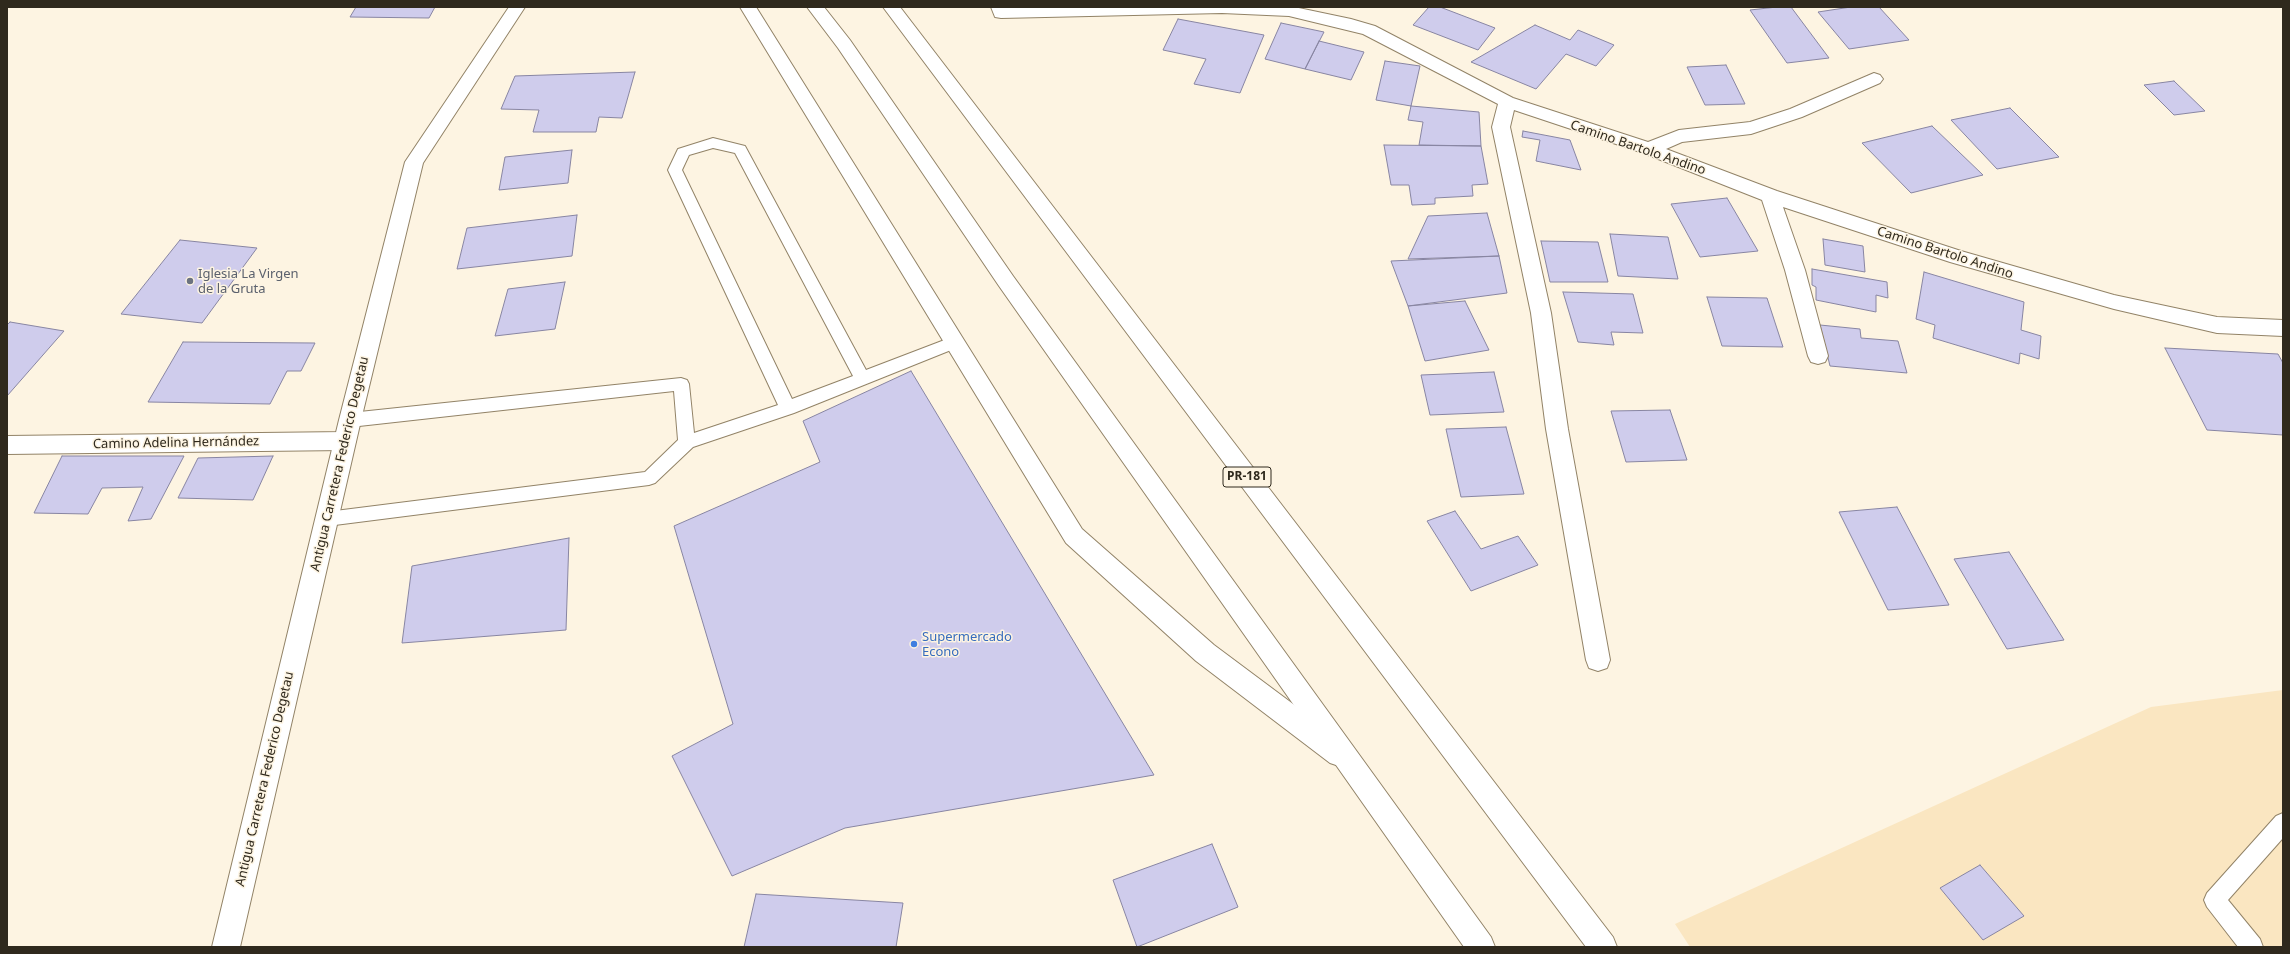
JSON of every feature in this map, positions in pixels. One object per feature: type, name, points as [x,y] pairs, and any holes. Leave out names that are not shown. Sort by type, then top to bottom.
[{"type":"street","name":"Antigua Carretera Federico Degetau","points":[[226,947],[350,420],[414,162],[517,7]]},
{"type":"street","points":[[748,7],[1074,536],[1205,653],[1349,761]]},
{"type":"street","points":[[815,7],[844,44],[1006,281],[1482,947]]},
{"type":"street","name":"PR-181","points":[[891,7],[1603,947]]},
{"type":"street","name":"Camino Bartolo Andino","points":[[999,7],[1001,13],[1222,8],[1289,11],[1351,24],[1368,30],[1507,102],[1649,149],[1770,196],[1957,257],[2114,302],[2217,325],[2283,328]]},
{"type":"street","points":[[1649,149],[1679,136],[1751,128],[1796,113],[1874,80]]},
{"type":"street","points":[[1507,102],[1501,127],[1541,313],[1557,429],[1598,660]]},
{"type":"street","points":[[1770,196],[1795,270],[1818,356]]},
{"type":"street","name":"Camino Adelina Hernández","points":[[7,445],[345,441]]},
{"type":"lane","points":[[788,408],[675,170],[683,152],[713,143],[740,149],[863,379]]},
{"type":"lane","points":[[327,519],[649,478],[687,442],[788,408],[955,342]]},
{"type":"lane","points":[[350,420],[681,384],[687,442]]},
{"type":"lane","points":[[2252,947],[2214,900],[2283,823]]},
{"type":"shaded area","points":[[2283,690],[2283,947],[1690,947],[1675,924],[2151,707]]},
{"type":"building","points":[[356,7],[435,7],[429,18],[350,17]]},
{"type":"building","points":[[1429,7],[1440,7],[1495,28],[1478,50],[1413,25]]},
{"type":"building","points":[[1791,7],[1829,58],[1787,63],[1750,10]]},
{"type":"building","points":[[1851,7],[1879,7],[1909,40],[1849,49],[1818,12]]},
{"type":"building","points":[[1178,19],[1264,35],[1240,93],[1194,84],[1206,59],[1163,50]]},
{"type":"building","points":[[1281,23],[1324,32],[1305,69],[1265,59]]},
{"type":"building","points":[[1535,25],[1570,40],[1578,30],[1614,45],[1596,66],[1566,54],[1536,89],[1471,62]]},
{"type":"building","points":[[1319,41],[1364,52],[1351,80],[1305,69]]},
{"type":"building","points":[[1385,61],[1420,66],[1411,106],[1376,100]]},
{"type":"building","points":[[1726,65],[1745,104],[1705,105],[1687,67]]},
{"type":"building","points":[[635,72],[622,118],[599,117],[596,132],[533,132],[539,110],[501,109],[515,76]]},
{"type":"building","points":[[2174,81],[2205,111],[2174,115],[2144,85]]},
{"type":"building","points":[[1411,106],[1479,112],[1481,146],[1419,145],[1423,122],[1408,120]]},
{"type":"building","points":[[2010,108],[2059,157],[1997,169],[1951,120]]},
{"type":"building","points":[[1932,126],[1983,175],[1911,193],[1862,143]]},
{"type":"building","points":[[1523,131],[1570,140],[1581,170],[1536,161],[1540,140],[1522,137]]},
{"type":"building","points":[[1384,145],[1481,146],[1488,184],[1472,185],[1473,196],[1435,198],[1435,204],[1412,205],[1409,185],[1391,185]]},
{"type":"building","points":[[572,150],[568,183],[499,190],[505,157]]},
{"type":"building","points":[[1727,198],[1758,251],[1700,257],[1671,204]]},
{"type":"building","points":[[1487,213],[1499,256],[1408,259],[1428,216]]},
{"type":"building","points":[[577,215],[572,256],[457,269],[467,228]]},
{"type":"building","points":[[1610,234],[1668,237],[1678,279],[1618,276]]},
{"type":"building","points":[[1823,239],[1863,246],[1865,272],[1825,265]]},
{"type":"building","name":"Iglesia La Virgen de la Gruta","points":[[180,240],[257,248],[202,323],[121,314]]},
{"type":"building","points":[[1541,241],[1598,242],[1608,282],[1550,282]]},
{"type":"building","points":[[1499,256],[1507,293],[1408,306],[1391,261]]},
{"type":"building","points":[[1812,269],[1887,282],[1888,298],[1876,295],[1876,312],[1816,300],[1816,287],[1812,285]]},
{"type":"building","points":[[1924,272],[2024,302],[2021,330],[2041,336],[2039,359],[2020,353],[2019,364],[1933,338],[1935,325],[1916,319]]},
{"type":"building","points":[[565,282],[555,329],[495,336],[508,289]]},
{"type":"building","points":[[1563,292],[1633,294],[1643,333],[1611,332],[1614,345],[1578,342]]},
{"type":"building","points":[[1707,297],[1767,298],[1783,347],[1722,346]]},
{"type":"building","points":[[1465,301],[1489,350],[1425,361],[1408,306]]},
{"type":"building","points":[[10,322],[64,331],[7,396],[7,325]]},
{"type":"building","points":[[1820,325],[1860,329],[1861,338],[1898,341],[1907,373],[1830,366]]},
{"type":"building","points":[[183,342],[315,343],[301,371],[287,371],[270,404],[148,402]]},
{"type":"building","points":[[2165,348],[2278,354],[2283,363],[2283,435],[2207,430]]},
{"type":"building","points":[[911,371],[1154,775],[845,828],[732,876],[672,756],[733,724],[674,526],[820,462],[803,421]]},
{"type":"building","points":[[1494,372],[1504,412],[1430,415],[1421,375]]},
{"type":"building","points":[[1670,410],[1687,460],[1626,462],[1611,411]]},
{"type":"building","points":[[1506,427],[1524,494],[1461,497],[1446,429]]},
{"type":"building","points":[[62,456],[184,456],[151,519],[128,521],[143,487],[102,488],[88,514],[34,513]]},
{"type":"building","points":[[273,456],[253,500],[178,498],[198,458]]},
{"type":"building","points":[[1897,507],[1949,605],[1888,610],[1839,512]]},
{"type":"building","points":[[1455,511],[1481,549],[1518,536],[1538,565],[1471,591],[1427,521]]},
{"type":"building","points":[[569,538],[566,630],[402,643],[412,566]]},
{"type":"building","points":[[2009,552],[2064,640],[2007,649],[1954,559]]},
{"type":"building","points":[[1212,844],[1238,907],[1137,947],[1113,880]]},
{"type":"building","points":[[1980,865],[2024,916],[1983,940],[1940,888]]},
{"type":"building","points":[[756,894],[903,903],[896,947],[744,947]]},
{"type":"place","name":"Iglesia La Virgen de la Gruta","points":[[190,281]]},
{"type":"place","name":"Supermercado Econo","points":[[914,644]]}]
